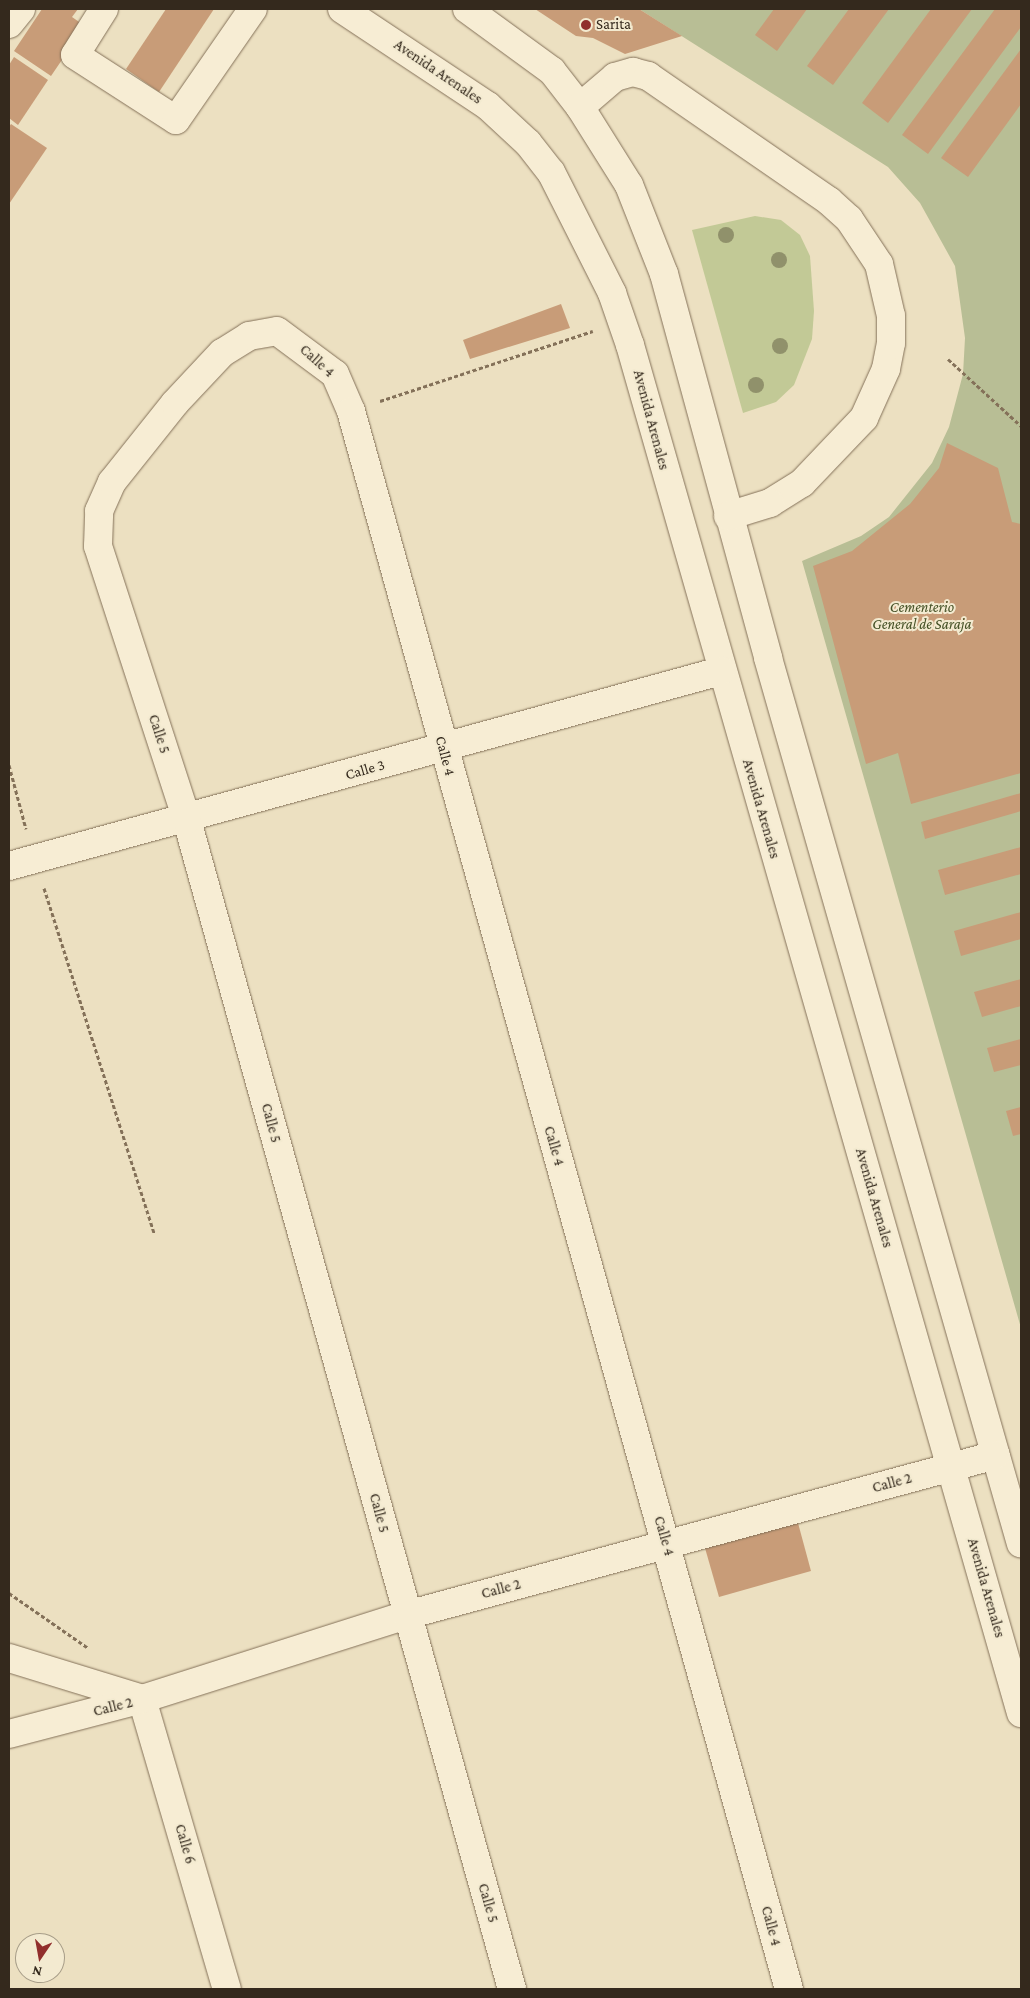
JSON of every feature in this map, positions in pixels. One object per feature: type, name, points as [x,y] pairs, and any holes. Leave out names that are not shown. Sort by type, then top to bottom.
[{"type":"street","points":[[9,24],[20,9]]},
{"type":"street","points":[[104,9],[75,55],[176,120],[253,9]]},
{"type":"street","name":"Avenida Arenales","points":[[342,9],[480,100],[528,143],[551,172],[572,210],[622,321],[1021,1713]]},
{"type":"street","points":[[467,9],[552,71],[580,107],[629,185],[664,274],[728,516],[1021,1544]]},
{"type":"street","points":[[580,107],[615,77],[633,72],[648,76],[830,201],[850,219],[878,264],[892,316],[891,343],[886,369],[864,418],[802,483],[770,503],[728,516]]},
{"type":"street","name":"Calle 4","points":[[277,331],[335,374],[351,411],[789,1989]]},
{"type":"street","name":"Calle 5","points":[[277,331],[249,336],[222,354],[112,482],[99,511],[98,546],[187,820],[512,1989]]},
{"type":"street","name":"Calle 3","points":[[9,866],[187,820],[721,671]]},
{"type":"street","name":"Calle 2","points":[[9,1734],[142,1699],[407,1615],[996,1455]]},
{"type":"street","points":[[9,1658],[142,1699]]},
{"type":"street","name":"Calle 6","points":[[142,1699],[227,1989]]},
{"type":"path","points":[[351,411],[622,321]]},
{"type":"path","points":[[948,359],[1021,426]]},
{"type":"path","points":[[9,765],[35,860],[154,1232]]},
{"type":"path","points":[[9,1593],[75,1636],[95,1655]]},
{"type":"green space","name":"Cementerio General de Saraja","points":[[639,9],[1021,9],[1021,1328],[802,561],[861,536],[889,517],[932,463],[949,427],[963,374],[965,338],[955,266],[920,203],[888,167]]},
{"type":"green space","points":[[755,216],[781,220],[800,235],[810,256],[814,311],[812,339],[794,385],[776,402],[743,413],[692,230]]},
{"type":"building","points":[[42,9],[78,9],[72,17],[85,26],[51,76],[14,51]]},
{"type":"building","points":[[166,9],[214,9],[159,92],[126,69]]},
{"type":"building","points":[[535,9],[639,9],[682,36],[625,54],[593,38],[576,36]]},
{"type":"building","points":[[774,9],[807,9],[777,51],[755,35]]},
{"type":"building","points":[[849,9],[889,9],[833,85],[807,66]]},
{"type":"building","points":[[931,9],[972,9],[888,123],[862,103]]},
{"type":"building","points":[[995,9],[1021,9],[1021,27],[928,154],[902,135]]},
{"type":"building","points":[[1021,49],[1021,104],[968,177],[941,158]]},
{"type":"building","points":[[14,57],[48,80],[18,125],[9,118],[9,65]]},
{"type":"building","points":[[11,124],[47,148],[9,204],[9,127]]},
{"type":"building","points":[[561,304],[570,328],[470,359],[463,340]]},
{"type":"building","points":[[947,443],[998,468],[1012,522],[1021,524],[1021,773],[911,804],[898,753],[866,764],[813,566],[852,551],[910,504],[939,468]]},
{"type":"building","points":[[1021,793],[1021,811],[925,839],[921,822]]},
{"type":"building","points":[[1021,847],[1021,874],[945,895],[938,870]]},
{"type":"building","points":[[1021,912],[1021,939],[961,956],[954,931]]},
{"type":"building","points":[[1021,979],[1021,1006],[982,1017],[974,992]]},
{"type":"building","points":[[1021,1039],[1021,1065],[994,1072],[987,1048]]},
{"type":"building","points":[[1021,1107],[1021,1134],[1013,1136],[1006,1111]]},
{"type":"building","points":[[798,1523],[811,1571],[719,1597],[705,1548]]},
{"type":"place","name":"Sarita","points":[[586,25]]}]
